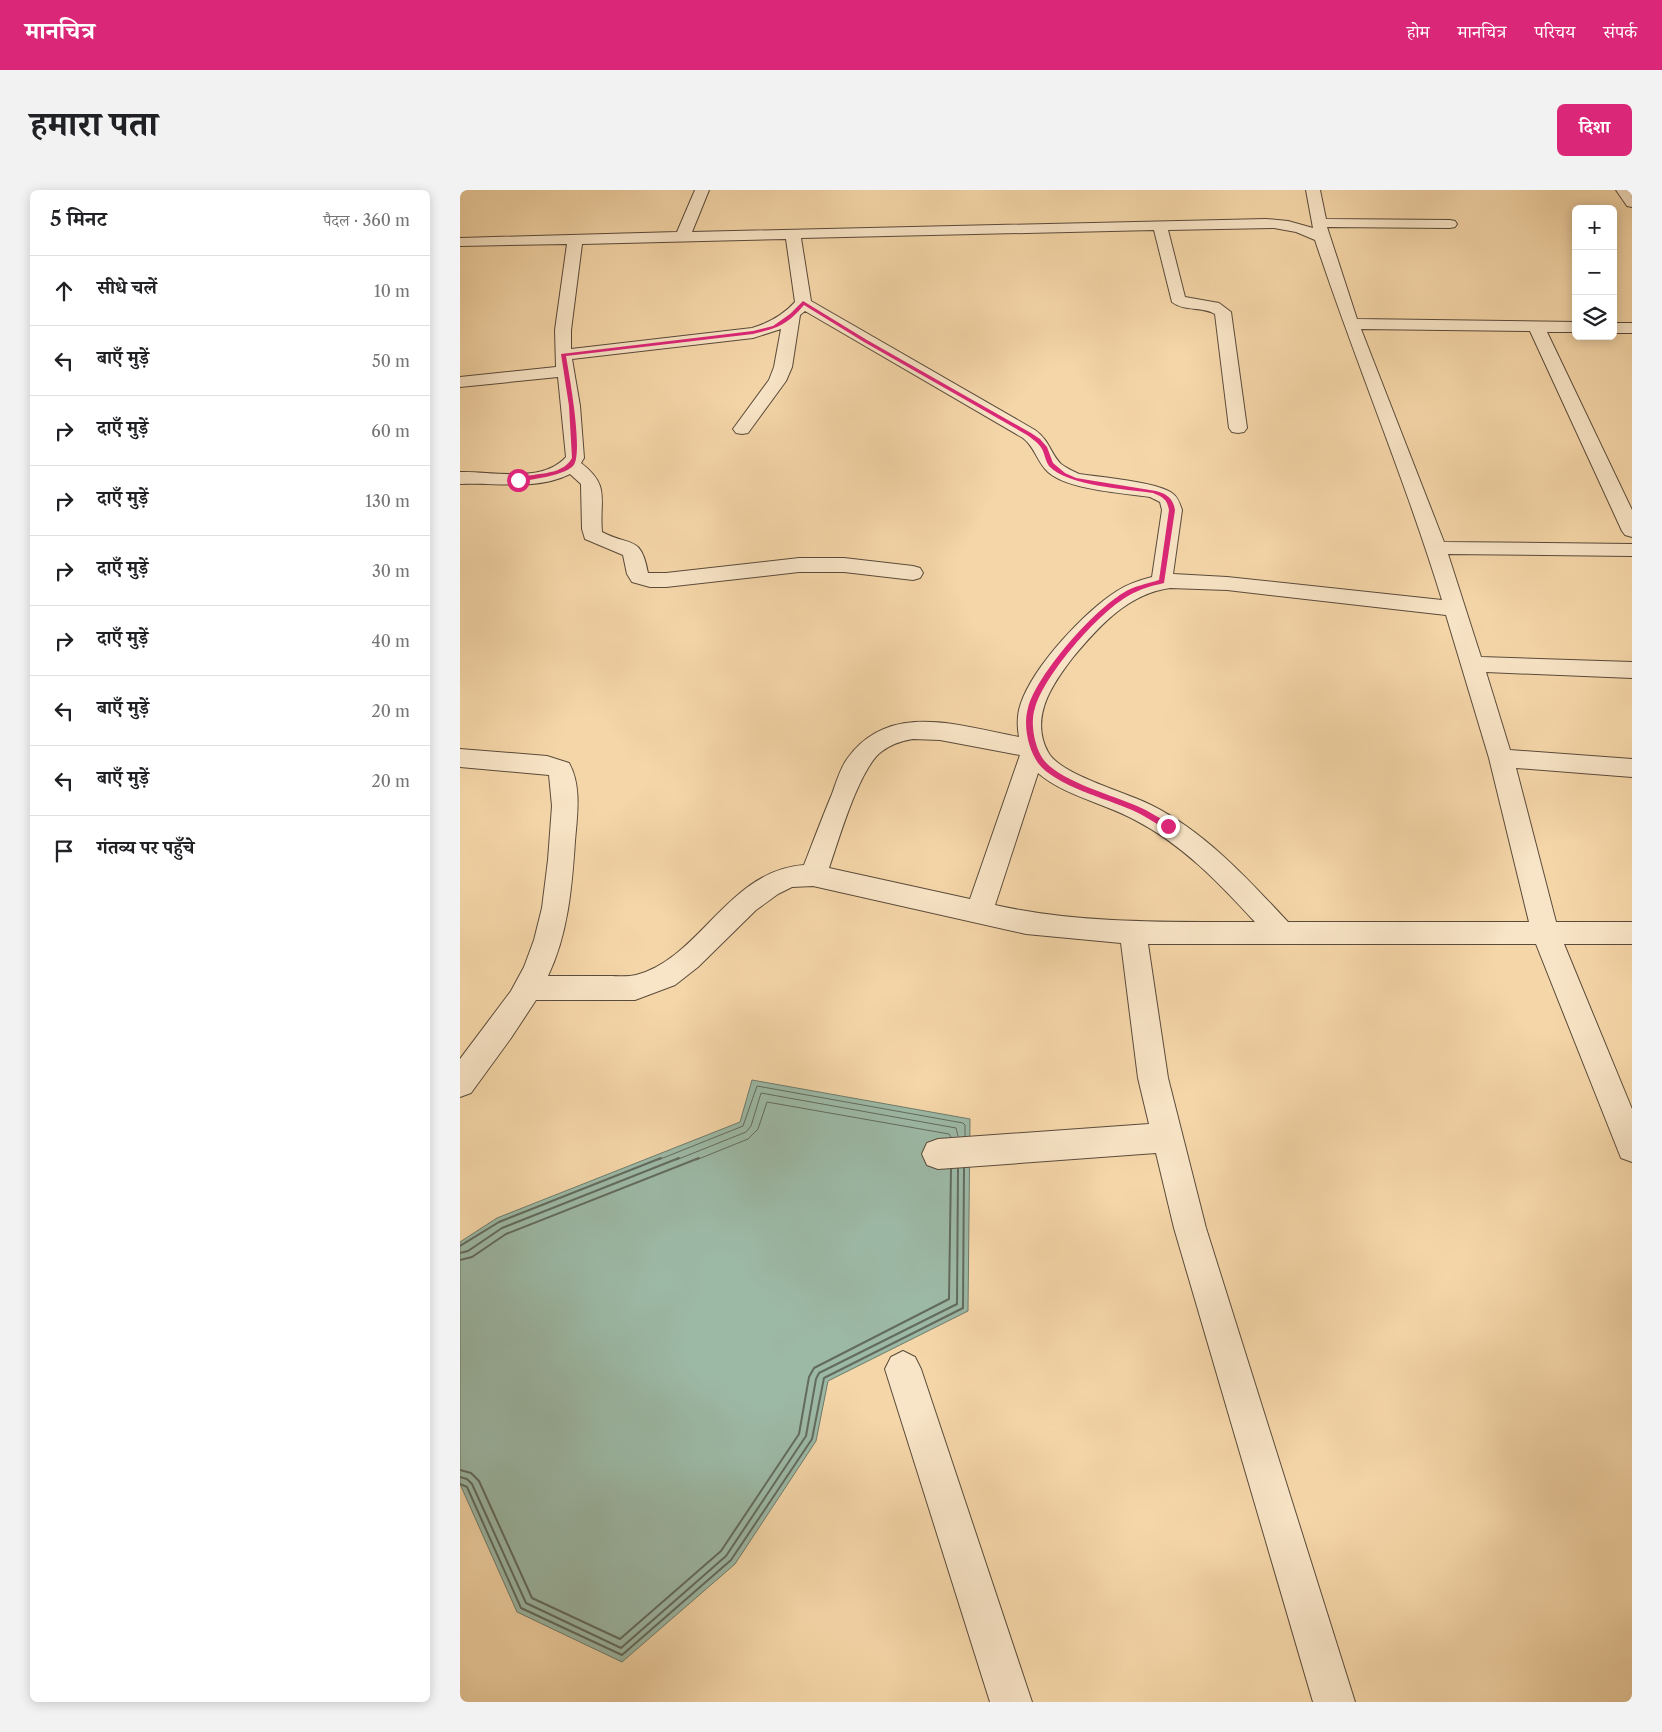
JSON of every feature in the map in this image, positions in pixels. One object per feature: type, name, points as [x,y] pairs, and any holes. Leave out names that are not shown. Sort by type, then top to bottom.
[{"type":"street","points":[[683,236],[702,190]]},
{"type":"street","points":[[1312,190],[1321,230],[1351,324],[1436,548],[1456,608],[1501,758],[1545,932],[1632,1147]]},
{"type":"street","points":[[1623,190],[1632,203]]},
{"type":"street","points":[[460,242],[1284,224],[1321,230],[1450,224]]},
{"type":"street","points":[[1160,226],[1178,299],[1190,303],[1213,306],[1223,312],[1238,428]]},
{"type":"street","points":[[742,429],[777,381],[783,367],[798,309],[793,234]]},
{"type":"street","points":[[460,478],[480,477],[518,480],[544,476],[571,465],[575,458],[571,406],[564,363],[563,330],[575,239]]},
{"type":"street","points":[[460,382],[564,363],[753,333],[775,328],[798,309]]},
{"type":"street","points":[[798,309],[866,341],[1029,434],[1045,448],[1051,464],[1063,474],[1074,479],[1154,492],[1165,496],[1170,502],[1172,510],[1162,582]]},
{"type":"street","points":[[1351,324],[1572,327]]},
{"type":"street","points":[[1536,326],[1632,531]]},
{"type":"street","points":[[1617,328],[1632,328]]},
{"type":"street","points":[[571,465],[590,482],[592,489],[592,534],[598,539],[631,550],[636,557],[636,571],[639,577],[650,580],[666,580],[799,565],[844,564],[913,573]]},
{"type":"street","points":[[1436,548],[1632,550]]},
{"type":"street","points":[[1281,932],[1228,876],[1198,849],[1168,826],[1136,809],[1069,782],[1041,762],[1034,749],[1031,735],[1031,709],[1043,683],[1058,661],[1106,609],[1140,587],[1162,582],[1212,583],[1456,608]]},
{"type":"street","points":[[1473,664],[1632,670]]},
{"type":"street","points":[[813,875],[855,766],[872,746],[890,735],[913,730],[940,731],[1034,749]]},
{"type":"street","points":[[979,912],[1034,749]]},
{"type":"street","points":[[460,758],[547,765],[560,768],[565,790],[561,867],[554,913],[539,963],[511,1013],[460,1083]]},
{"type":"street","points":[[1501,758],[1632,768]]},
{"type":"street","points":[[526,988],[635,988],[665,976],[688,959],[747,902],[769,886],[789,877],[813,875],[1026,923],[1133,933],[1632,933]]},
{"type":"street","points":[[1133,933],[1154,1078],[1190,1228],[1334,1702]]},
{"type":"street","points":[[938,1154],[1167,1137]]},
{"type":"street","points":[[903,1368],[1011,1702]]},
{"type":"water","points":[[752,1080],[970,1119],[968,1311],[828,1381],[816,1441],[735,1564],[622,1662],[517,1612],[460,1484],[460,1242],[497,1218],[740,1122]]},
{"type":"route","points":[[518,480],[544,476],[560,471],[571,465],[575,458],[571,406],[563,355],[753,333],[775,328],[792,315],[803,303],[1029,434],[1045,448],[1051,464],[1063,474],[1074,479],[1154,492],[1165,496],[1170,502],[1172,510],[1162,582],[1140,587],[1106,609],[1058,661],[1043,683],[1031,709],[1031,735],[1034,749],[1041,762],[1050,770],[1069,782],[1136,809],[1168,826]]}]
